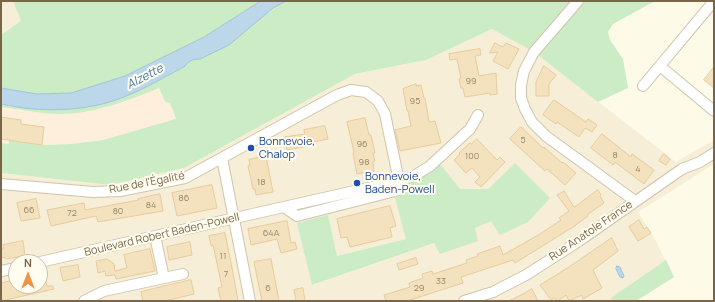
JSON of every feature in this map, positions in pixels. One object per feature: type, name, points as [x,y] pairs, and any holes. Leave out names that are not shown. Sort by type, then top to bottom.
[{"type":"street","points":[[578,1],[571,7],[534,52],[524,71],[520,85],[521,98],[532,122],[546,136],[635,201]]},
{"type":"street","points":[[643,86],[714,1]]},
{"type":"street","points":[[660,66],[714,111]]},
{"type":"street","name":"Rue de l'Égalité","points":[[1,184],[93,192],[120,191],[185,178],[337,95],[351,90],[366,92],[378,101],[385,114],[399,181]]},
{"type":"street","name":"Boulevard Robert Baden-Powell","points":[[48,260],[284,207],[296,216],[399,190],[399,181],[414,176],[430,166],[470,130],[478,115]]},
{"type":"street","name":"Rue Anatole France","points":[[464,301],[493,292],[526,275],[579,241],[682,169],[700,162],[714,153]]},
{"type":"street","points":[[222,158],[250,301]]},
{"type":"street","points":[[155,236],[164,278]]},
{"type":"street","points":[[84,301],[104,291],[183,274]]},
{"type":"shaded area","points":[[1,1],[13,1],[21,21],[1,35]]},
{"type":"shaded area","points":[[492,29],[534,52],[676,162],[714,140],[714,164],[638,212],[653,236],[674,277],[636,301],[1,301],[1,173],[110,185],[184,168],[355,74],[426,60]],"holes":[[[515,163],[501,235],[491,220],[474,228],[478,240],[434,243],[313,285],[328,215],[337,256],[406,239],[460,189],[488,189]]]},
{"type":"shaded area","points":[[159,88],[165,102],[170,103],[176,120],[103,140],[71,144],[42,145],[9,141],[9,144],[1,143],[1,107],[58,114],[123,102]]},
{"type":"green space","points":[[13,1],[261,1],[204,37],[125,76],[71,93],[37,94],[1,88],[1,35],[21,21]]},
{"type":"green space","points":[[286,1],[655,1],[613,24],[608,32],[610,40],[623,59],[628,88],[598,102],[534,52],[492,29],[426,60],[355,74],[184,168],[110,185],[1,173],[1,143],[9,144],[9,140],[42,145],[71,144],[103,140],[176,119],[170,103],[165,102],[159,88],[135,98],[85,112],[52,114],[1,107],[1,104],[12,107],[124,97],[184,67],[187,63],[195,59],[200,59],[273,8]]},
{"type":"green space","points":[[515,163],[550,198],[528,222],[500,235],[491,221],[475,228],[478,241],[440,254],[434,243],[312,285],[297,223],[328,215],[337,256],[406,239],[395,198],[406,194],[408,187],[440,164],[460,189],[488,189]]},
{"type":"green space","points":[[666,260],[674,277],[636,301],[613,301],[611,298]]},
{"type":"water","name":"Alzette","points":[[261,1],[286,1],[273,8],[229,45],[200,59],[195,59],[187,63],[184,67],[132,94],[94,106],[63,110],[32,109],[1,104],[1,88],[37,94],[71,93],[125,76],[204,37]]},
{"type":"water","points":[[617,266],[620,267],[624,276],[623,278],[620,277],[616,269]]},
{"type":"building","points":[[495,43],[503,47],[506,43],[519,49],[508,69],[493,61],[498,52],[490,53]]},
{"type":"building","points":[[480,49],[481,55],[475,56],[479,76],[496,73],[497,94],[490,95],[490,93],[465,97],[459,79],[461,78],[457,59],[450,60],[449,54]]},
{"type":"building","points":[[544,66],[556,75],[549,84],[549,96],[536,96],[536,82]]},
{"type":"building","points":[[714,67],[714,88],[704,80]]},
{"type":"building","points":[[416,84],[416,86],[421,85],[429,122],[435,121],[441,143],[400,151],[395,130],[411,126],[403,89]]},
{"type":"building","points":[[554,100],[586,122],[588,119],[597,125],[592,132],[585,128],[579,137],[557,122],[556,124],[543,115]]},
{"type":"building","points":[[1,117],[21,120],[21,124],[44,127],[42,145],[1,139]]},
{"type":"building","points":[[365,118],[375,153],[373,153],[375,161],[373,162],[374,171],[357,174],[354,152],[347,122]]},
{"type":"building","points":[[325,126],[328,139],[307,143],[308,146],[287,150],[284,137],[305,134],[304,130]]},
{"type":"building","points":[[521,127],[543,148],[544,147],[576,173],[565,185],[547,169],[545,171],[510,139]]},
{"type":"building","points":[[602,134],[631,157],[632,154],[654,170],[644,184],[615,162],[613,165],[591,148]]},
{"type":"building","points":[[477,139],[497,160],[500,157],[505,162],[481,187],[475,182],[480,177],[472,168],[466,173],[454,160],[460,154],[459,153]]},
{"type":"building","points":[[664,154],[670,159],[666,165],[659,161]]},
{"type":"building","points":[[266,156],[273,192],[256,195],[255,189],[253,189],[248,166],[250,165],[249,160]]},
{"type":"building","points":[[212,185],[217,208],[177,216],[172,193]]},
{"type":"building","points":[[598,190],[604,203],[573,227],[515,263],[513,260],[461,277],[463,283],[407,301],[386,301],[384,295],[410,287],[409,283],[423,278],[422,274],[432,271],[433,274],[467,263],[466,260],[478,256],[477,254],[500,246],[503,255],[540,234],[561,220],[559,218],[569,211],[557,195],[564,191],[574,207]]},
{"type":"building","points":[[160,194],[163,211],[98,222],[96,216],[51,226],[47,210],[84,203],[85,210],[139,200],[138,199]]},
{"type":"building","points":[[36,199],[40,218],[21,221],[17,203]]},
{"type":"building","points":[[390,206],[396,226],[390,228],[392,237],[350,247],[347,237],[341,238],[337,219]]},
{"type":"building","points":[[639,220],[644,229],[647,227],[651,233],[638,241],[629,227]]},
{"type":"building","points":[[287,221],[291,243],[295,242],[297,249],[281,253],[277,239],[251,245],[248,229]]},
{"type":"building","points":[[225,233],[238,301],[221,301],[218,288],[222,287],[213,245],[211,246],[209,236]]},
{"type":"building","points":[[612,238],[618,251],[593,270],[602,288],[583,299],[582,295],[569,301],[566,295],[558,301],[554,298],[551,300],[540,285]]},
{"type":"building","points":[[23,241],[25,254],[8,254],[8,259],[6,259],[5,257],[1,258],[1,249],[4,249],[3,245]]},
{"type":"building","points":[[190,242],[192,255],[169,260],[167,247]]},
{"type":"building","points":[[150,249],[155,271],[116,279],[115,275],[106,276],[105,271],[98,273],[96,261],[107,259],[114,264],[115,271],[127,268],[124,255]]},
{"type":"building","points":[[416,258],[418,264],[399,270],[397,264]]},
{"type":"building","points":[[271,259],[279,301],[262,301],[254,262]]},
{"type":"building","points":[[78,265],[80,277],[63,281],[60,268]]},
{"type":"building","points":[[191,280],[194,294],[165,301],[143,301],[141,292]]},
{"type":"building","points":[[8,281],[8,294],[32,294],[1,301],[1,283]]},
{"type":"building","points":[[48,286],[53,286],[54,289],[48,290]]},
{"type":"building","points":[[303,288],[305,301],[296,301],[294,290]]},
{"type":"building","points":[[532,289],[538,301],[509,301],[525,293]]},
{"type":"place","name":"Bonnevoie, Chalop","points":[[251,148]]},
{"type":"place","name":"Bonnevoie, Baden-Powell","points":[[357,183]]}]
